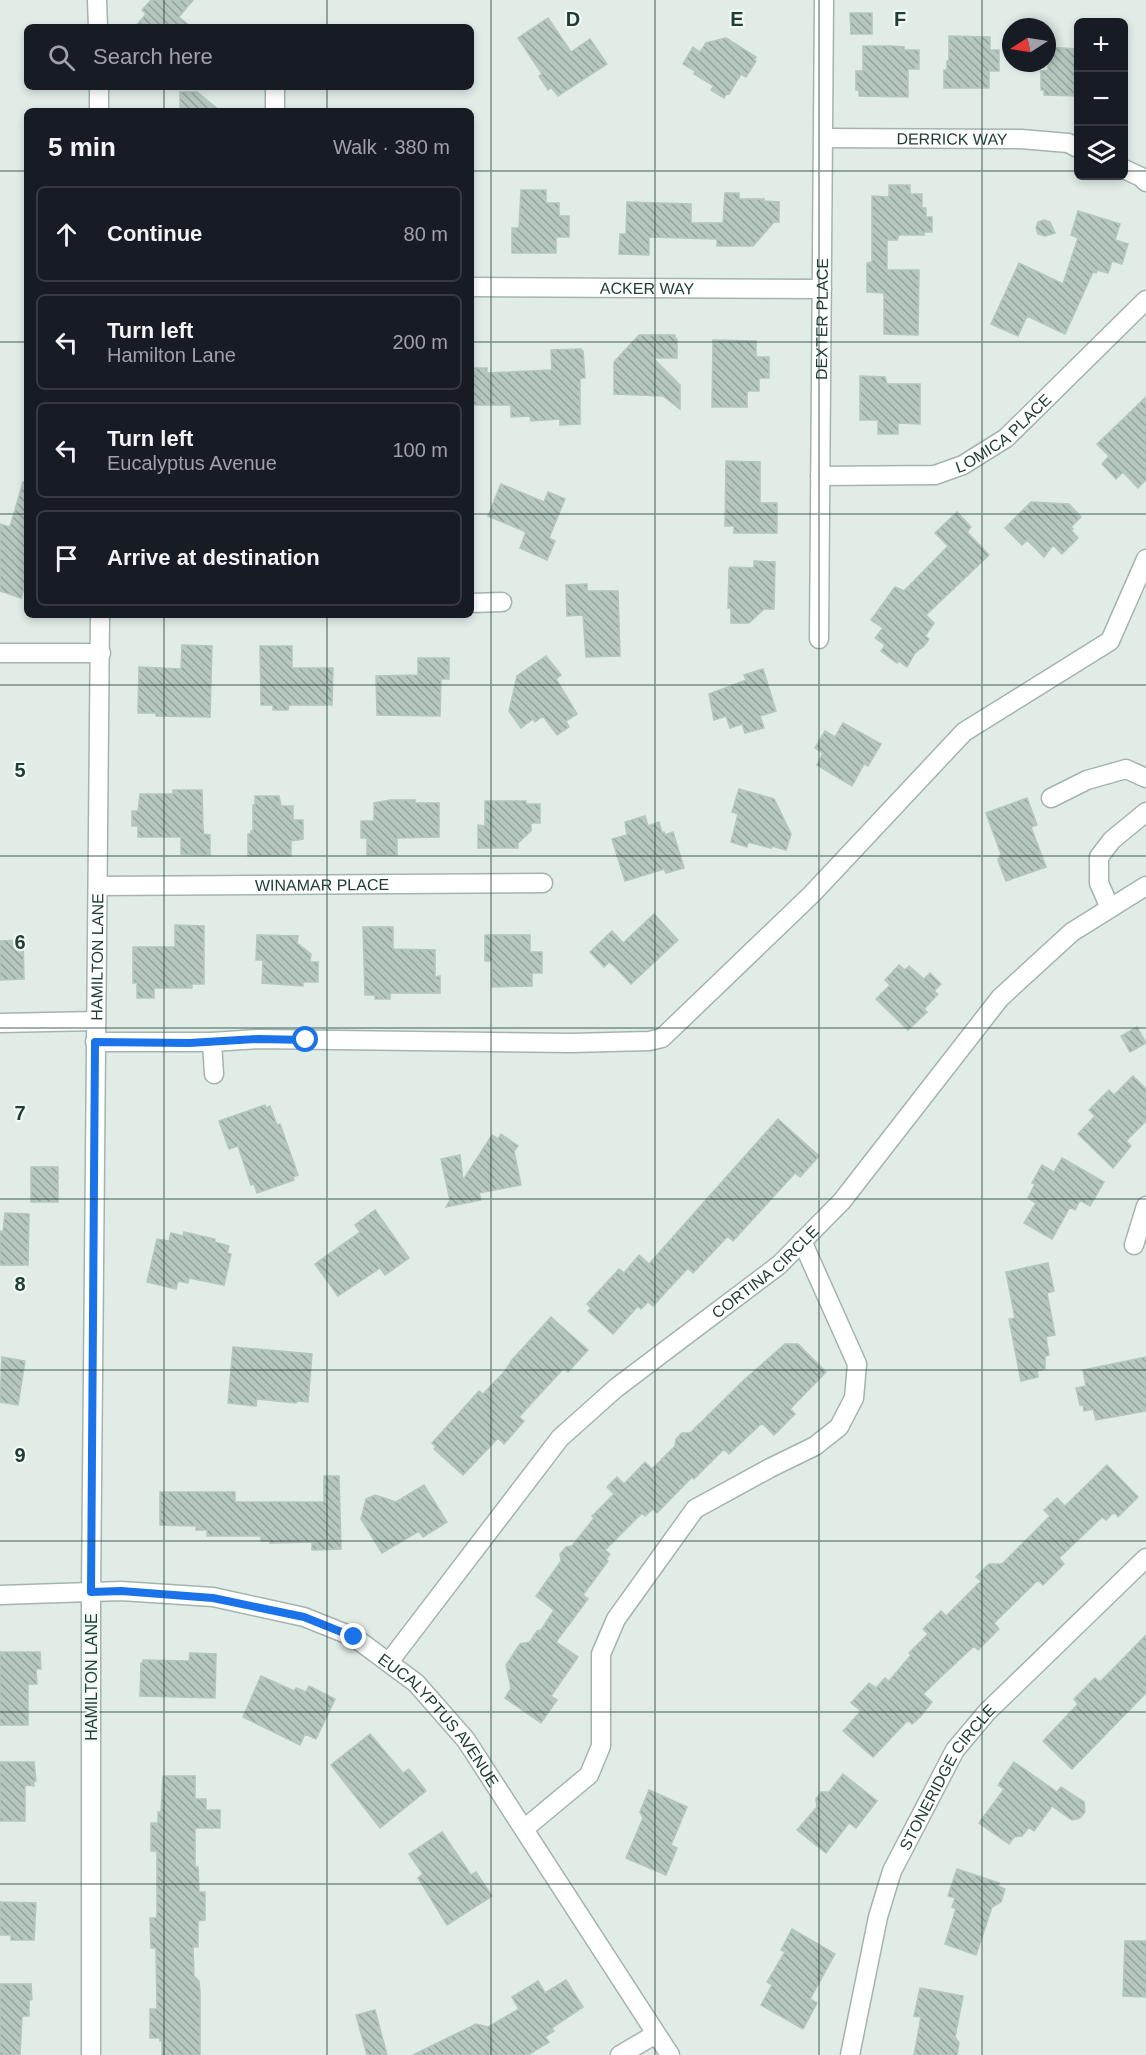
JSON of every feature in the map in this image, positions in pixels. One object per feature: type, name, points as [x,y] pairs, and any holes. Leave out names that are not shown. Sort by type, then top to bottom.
[{"type":"street","points":[[97,0],[98,24]]},
{"type":"street","name":"DEXTER PLACE","points":[[819,639],[824,0]]},
{"type":"street","points":[[99,90],[99,108]]},
{"type":"street","points":[[275,90],[275,108]]},
{"type":"street","name":"DERRICK WAY","points":[[824,138],[1021,139],[1068,143],[1074,146]]},
{"type":"street","points":[[1128,171],[1146,182]]},
{"type":"street","name":"ACKER WAY","points":[[474,287],[822,289]]},
{"type":"street","name":"LOMICA PLACE","points":[[820,476],[935,475],[963,465],[1006,438],[1146,300]]},
{"type":"street","points":[[95,1042],[212,1042],[258,1039],[571,1043],[649,1041],[662,1038],[812,894],[964,732],[1110,641],[1146,559]]},
{"type":"street","points":[[474,603],[502,602]]},
{"type":"street","name":"HAMILTON LANE","points":[[91,2055],[91,1592],[100,618]]},
{"type":"street","points":[[0,653],[101,653]]},
{"type":"street","points":[[1051,798],[1087,780],[1126,769],[1146,778]]},
{"type":"street","points":[[1110,908],[1099,883],[1099,857],[1112,840],[1146,812]]},
{"type":"street","name":"WINAMAR PLACE","points":[[98,886],[543,883]]},
{"type":"street","name":"CORTINA CIRCLE","points":[[389,1662],[560,1438],[615,1388],[779,1265],[843,1201],[1000,998],[1072,932],[1146,886]]},
{"type":"street","points":[[0,1023],[96,1021]]},
{"type":"street","points":[[212,1042],[214,1074]]},
{"type":"street","points":[[1134,1245],[1146,1206]]},
{"type":"street","points":[[524,1829],[589,1775],[601,1746],[601,1654],[616,1619],[695,1509],[815,1446],[839,1427],[854,1398],[857,1364],[802,1241]]},
{"type":"street","name":"STONERIDGE CIRCLE","points":[[850,2055],[878,1917],[892,1871],[955,1750],[987,1712],[1146,1558]]},
{"type":"street","name":"EUCALYPTUS AVENUE","points":[[0,1595],[121,1591],[213,1598],[304,1617],[354,1637],[416,1683],[466,1740],[670,2055]]},
{"type":"street","points":[[620,2055],[656,2034]]},
{"type":"building","points":[[151,0],[193,0],[179,17],[187,24],[138,24],[146,14],[142,10]]},
{"type":"building","points":[[850,13],[872,13],[872,34],[851,34]]},
{"type":"building","points":[[548,18],[571,52],[590,39],[607,64],[558,96],[551,87],[548,90],[539,76],[542,74],[518,38]]},
{"type":"building","points":[[949,36],[990,37],[990,50],[999,50],[999,71],[989,71],[989,88],[944,88],[944,70],[947,70],[947,61],[949,61]]},
{"type":"building","points":[[726,38],[756,57],[754,60],[756,61],[746,77],[741,74],[724,98],[711,90],[714,86],[683,64],[693,47],[700,52],[706,43]]},
{"type":"building","points":[[863,46],[891,46],[904,47],[904,50],[919,50],[919,69],[908,69],[908,97],[859,96],[859,90],[856,90],[856,71],[863,71]]},
{"type":"building","points":[[1056,48],[1074,49],[1074,96],[1044,95],[1044,90],[1041,90],[1041,72],[1056,72]]},
{"type":"building","points":[[180,92],[197,92],[216,108],[180,108]]},
{"type":"building","points":[[889,185],[910,185],[910,194],[922,194],[922,208],[926,208],[926,217],[932,217],[932,232],[924,232],[924,235],[899,235],[897,240],[887,240],[887,270],[919,270],[918,335],[884,334],[884,293],[867,292],[867,263],[872,262],[872,196],[889,197]]},
{"type":"building","points":[[521,190],[546,190],[546,203],[559,203],[559,216],[569,216],[569,237],[556,237],[556,253],[512,253],[512,228],[519,228]]},
{"type":"building","points":[[725,193],[739,193],[739,199],[764,199],[764,201],[779,202],[779,222],[774,222],[753,246],[717,246],[717,239],[649,237],[649,255],[619,254],[620,234],[626,234],[627,202],[691,204],[691,223],[723,223]]},
{"type":"building","points":[[1078,211],[1120,224],[1115,240],[1128,244],[1122,264],[1112,261],[1108,273],[1097,270],[1096,273],[1093,272],[1065,334],[1027,316],[1018,336],[991,324],[1019,263],[1063,284],[1078,238],[1071,235]]},
{"type":"building","points":[[1044,220],[1050,222],[1055,233],[1045,236],[1038,234],[1036,228],[1038,222]]},
{"type":"building","points":[[639,335],[675,335],[677,358],[653,358],[680,385],[680,409],[663,396],[614,394],[614,362]]},
{"type":"building","points":[[713,340],[756,341],[756,357],[769,357],[769,378],[759,378],[759,391],[747,391],[747,407],[712,407]]},
{"type":"building","points":[[581,349],[583,351],[585,378],[580,378],[580,424],[560,425],[560,419],[531,421],[530,416],[511,417],[511,405],[474,405],[474,368],[487,368],[487,373],[552,370],[551,350]]},
{"type":"building","points":[[860,376],[885,377],[887,384],[920,384],[920,424],[898,423],[898,434],[878,434],[878,420],[860,420]]},
{"type":"building","points":[[1146,397],[1146,480],[1138,488],[1123,472],[1116,479],[1102,464],[1109,456],[1097,444]]},
{"type":"building","points":[[726,461],[760,462],[760,503],[777,503],[777,533],[734,533],[734,526],[725,526]]},
{"type":"building","points":[[24,482],[24,588],[21,598],[0,591],[0,524],[10,527]]},
{"type":"building","points":[[501,484],[544,502],[548,492],[565,499],[549,538],[555,541],[547,560],[520,548],[526,532],[488,516]]},
{"type":"building","points":[[1031,502],[1069,504],[1081,517],[1071,527],[1078,538],[1062,554],[1053,545],[1044,557],[1027,540],[1022,545],[1005,528]]},
{"type":"building","points":[[957,512],[971,527],[967,532],[989,555],[926,615],[934,623],[925,636],[929,639],[915,653],[907,667],[899,661],[897,663],[881,651],[885,645],[875,638],[883,628],[871,620],[895,587],[904,591],[948,546],[935,533]]},
{"type":"building","points":[[754,561],[775,562],[774,609],[764,609],[749,623],[731,623],[731,608],[728,608],[729,569],[730,567],[754,568]]},
{"type":"building","points":[[587,584],[587,591],[618,591],[620,656],[586,657],[583,615],[567,616],[566,585]]},
{"type":"building","points":[[182,645],[212,646],[210,717],[156,716],[156,713],[138,713],[139,667],[181,669]]},
{"type":"building","points":[[260,646],[292,646],[292,668],[333,668],[332,705],[289,705],[288,710],[273,710],[273,705],[261,705]]},
{"type":"building","points":[[546,656],[561,675],[556,679],[577,714],[566,721],[569,727],[557,735],[543,716],[535,722],[533,719],[521,728],[509,711],[517,676]]},
{"type":"building","points":[[418,658],[449,658],[449,679],[441,679],[440,716],[377,715],[376,676],[418,675]]},
{"type":"building","points":[[763,669],[776,711],[760,716],[764,728],[745,733],[742,724],[730,728],[726,716],[714,720],[709,694],[746,680],[744,675]]},
{"type":"building","points":[[843,723],[881,744],[868,766],[864,764],[852,786],[817,765],[823,753],[815,748],[825,731],[835,737]]},
{"type":"building","points":[[739,789],[774,799],[791,834],[786,850],[748,842],[747,847],[731,842],[738,814],[732,812]]},
{"type":"building","points":[[173,790],[202,790],[203,828],[204,834],[210,835],[210,855],[181,854],[181,837],[138,837],[138,826],[132,826],[132,811],[138,811],[140,794],[173,794]]},
{"type":"building","points":[[255,796],[279,796],[281,806],[293,806],[293,820],[303,820],[303,839],[291,841],[291,856],[248,856],[248,834],[253,831]]},
{"type":"building","points":[[1027,798],[1037,825],[1031,827],[1046,867],[1006,881],[998,860],[1001,854],[986,813]]},
{"type":"building","points":[[391,800],[439,803],[439,837],[397,838],[397,855],[367,855],[367,838],[361,838],[361,821],[374,821],[374,803]]},
{"type":"building","points":[[485,801],[526,801],[526,804],[540,804],[540,823],[531,823],[531,831],[518,843],[518,848],[478,848],[478,825],[485,826]]},
{"type":"building","points":[[645,816],[648,826],[659,822],[662,833],[664,832],[665,835],[673,832],[684,868],[666,873],[664,869],[625,881],[612,839],[627,835],[625,822]]},
{"type":"building","points":[[654,914],[678,940],[631,984],[609,962],[604,967],[590,952],[612,931],[623,943]]},
{"type":"building","points":[[175,925],[204,926],[204,984],[192,984],[192,988],[154,988],[154,998],[137,998],[137,983],[133,983],[133,947],[175,947]]},
{"type":"building","points":[[363,927],[393,927],[393,949],[435,950],[435,977],[440,976],[440,993],[390,993],[390,999],[375,999],[375,995],[365,995]]},
{"type":"building","points":[[257,935],[298,936],[297,943],[311,954],[310,962],[318,962],[318,982],[303,982],[303,986],[262,983],[263,960],[256,960]]},
{"type":"building","points":[[485,935],[530,935],[530,952],[542,952],[542,973],[532,973],[532,986],[492,987],[492,961],[485,961]]},
{"type":"building","points":[[23,940],[24,979],[0,980],[0,941]]},
{"type":"building","points":[[899,965],[905,970],[909,966],[924,979],[930,973],[941,984],[934,991],[938,994],[924,1009],[927,1012],[908,1030],[876,999],[890,985],[885,980]]},
{"type":"building","points":[[1137,1027],[1146,1043],[1130,1052],[1121,1036]]},
{"type":"building","points":[[1133,1076],[1146,1089],[1146,1121],[1126,1141],[1131,1146],[1113,1168],[1078,1134],[1095,1116],[1089,1110],[1109,1090],[1114,1095]]},
{"type":"building","points":[[265,1105],[266,1108],[270,1106],[277,1125],[280,1124],[298,1175],[293,1177],[294,1180],[257,1193],[254,1184],[251,1185],[238,1146],[229,1149],[219,1121]]},
{"type":"building","points":[[778,1119],[819,1156],[800,1177],[795,1173],[733,1241],[728,1236],[693,1273],[688,1268],[653,1306],[648,1302],[641,1309],[638,1306],[613,1334],[588,1311],[591,1308],[587,1304],[619,1269],[624,1273],[639,1255],[649,1264]]},
{"type":"building","points":[[501,1134],[518,1146],[514,1151],[521,1185],[479,1193],[481,1200],[446,1207],[450,1200],[441,1159],[460,1155],[463,1180],[492,1135],[498,1139]]},
{"type":"building","points":[[1062,1158],[1104,1182],[1090,1206],[1080,1200],[1075,1210],[1070,1207],[1052,1239],[1024,1223],[1036,1203],[1028,1198],[1035,1184],[1032,1183],[1042,1165],[1054,1172]]},
{"type":"building","points":[[31,1167],[58,1167],[58,1202],[31,1202]]},
{"type":"building","points":[[375,1210],[409,1258],[385,1275],[380,1268],[338,1296],[315,1264],[360,1232],[355,1225]]},
{"type":"building","points":[[5,1213],[29,1214],[28,1265],[0,1265],[0,1231],[3,1232]]},
{"type":"building","points":[[184,1232],[215,1239],[215,1242],[229,1246],[227,1253],[231,1254],[224,1285],[189,1278],[188,1283],[178,1281],[176,1289],[147,1282],[157,1239],[169,1241],[171,1233],[183,1236]]},
{"type":"building","points":[[1048,1263],[1054,1291],[1047,1293],[1055,1335],[1046,1337],[1049,1355],[1045,1356],[1045,1369],[1037,1371],[1038,1377],[1021,1381],[1009,1319],[1015,1318],[1006,1272]]},
{"type":"building","points":[[551,1317],[588,1350],[568,1372],[564,1368],[519,1417],[524,1421],[504,1444],[498,1438],[463,1475],[434,1449],[436,1447],[432,1443],[479,1391],[483,1394],[505,1371],[512,1360]]},
{"type":"building","points":[[785,1344],[798,1344],[826,1372],[790,1409],[795,1414],[774,1435],[762,1423],[729,1454],[724,1449],[694,1479],[692,1477],[657,1513],[653,1509],[645,1516],[642,1513],[605,1550],[610,1554],[606,1559],[608,1561],[583,1595],[588,1599],[556,1642],[578,1657],[551,1696],[557,1700],[541,1723],[505,1698],[511,1688],[506,1665],[520,1644],[530,1642],[537,1631],[541,1630],[554,1610],[536,1596],[561,1561],[560,1554],[566,1547],[572,1546],[594,1518],[592,1516],[614,1494],[607,1487],[617,1477],[624,1484],[645,1462],[652,1469],[675,1446],[676,1439],[682,1433],[690,1433]]},
{"type":"building","points":[[233,1347],[312,1354],[308,1402],[257,1399],[256,1406],[228,1403]]},
{"type":"building","points":[[2,1357],[25,1361],[18,1405],[0,1402]]},
{"type":"building","points":[[1146,1357],[1146,1411],[1096,1420],[1093,1409],[1084,1411],[1083,1404],[1080,1405],[1076,1388],[1086,1386],[1083,1370]]},
{"type":"building","points":[[1107,1465],[1138,1497],[1118,1517],[1114,1512],[1106,1520],[1102,1517],[1059,1558],[1064,1564],[1043,1585],[1038,1580],[994,1623],[999,1629],[978,1650],[974,1646],[923,1694],[932,1702],[920,1717],[912,1724],[908,1720],[873,1757],[843,1731],[861,1711],[851,1703],[869,1683],[876,1688],[885,1678],[889,1681],[911,1655],[909,1653],[928,1634],[923,1629],[941,1611],[946,1616],[981,1581],[976,1577],[989,1564],[1002,1564],[1050,1516],[1044,1510],[1057,1498],[1065,1506]]},
{"type":"building","points":[[324,1476],[339,1476],[341,1549],[312,1550],[312,1542],[270,1543],[270,1541],[261,1541],[261,1536],[207,1536],[207,1530],[196,1530],[196,1526],[160,1525],[160,1492],[235,1492],[235,1502],[324,1502]]},
{"type":"building","points":[[424,1485],[447,1522],[423,1537],[419,1531],[382,1553],[361,1519],[366,1499],[375,1495],[396,1502]]},
{"type":"building","points":[[1146,1635],[1146,1693],[1072,1769],[1043,1741],[1078,1704],[1074,1699],[1095,1678],[1100,1682]]},
{"type":"building","points":[[0,1652],[40,1652],[41,1669],[36,1669],[37,1684],[28,1684],[28,1725],[0,1725]]},
{"type":"building","points":[[190,1653],[216,1654],[215,1698],[140,1696],[143,1660],[189,1661]]},
{"type":"building","points":[[261,1676],[294,1691],[296,1688],[306,1692],[309,1686],[335,1699],[316,1739],[305,1734],[300,1745],[243,1717]]},
{"type":"building","points":[[370,1734],[403,1773],[409,1769],[426,1791],[380,1828],[331,1765]]},
{"type":"building","points":[[0,1762],[34,1762],[36,1781],[34,1781],[34,1786],[25,1785],[25,1821],[0,1821]]},
{"type":"building","points":[[1014,1762],[1057,1792],[1061,1787],[1084,1802],[1085,1812],[1080,1818],[1072,1820],[1052,1806],[1034,1831],[1029,1827],[1022,1836],[1014,1837],[1009,1844],[979,1823],[1004,1789],[998,1785]]},
{"type":"building","points":[[843,1774],[877,1801],[856,1828],[849,1823],[826,1853],[797,1830],[817,1807],[816,1799],[821,1792],[829,1792]]},
{"type":"building","points":[[163,1776],[195,1776],[195,1799],[206,1799],[206,1810],[220,1810],[220,1828],[195,1828],[195,1867],[198,1867],[199,1892],[205,1892],[205,1920],[198,1921],[198,1947],[193,1947],[194,1976],[199,1981],[200,1992],[200,2055],[162,2055],[160,2038],[150,2038],[150,2009],[157,2009],[156,1948],[151,1948],[150,1918],[157,1918],[157,1851],[151,1851],[151,1823],[158,1823],[158,1812],[161,1812]]},
{"type":"building","points":[[649,1790],[687,1807],[671,1845],[677,1848],[666,1875],[626,1858],[643,1818],[640,1812]]},
{"type":"building","points":[[442,1832],[471,1875],[476,1872],[492,1896],[447,1925],[418,1878],[423,1874],[409,1854]]},
{"type":"building","points":[[957,1869],[999,1883],[998,1886],[1005,1889],[1001,1902],[992,1907],[976,1955],[945,1944],[956,1909],[952,1907],[955,1898],[948,1896]]},
{"type":"building","points":[[0,1902],[36,1903],[34,1940],[11,1940],[11,1935],[0,1935]]},
{"type":"building","points":[[792,1929],[835,1954],[810,1999],[817,2003],[803,2029],[761,2005],[772,1985],[767,1982],[785,1952],[781,1950]]},
{"type":"building","points":[[1125,1941],[1146,1941],[1146,1997],[1123,1996]]},
{"type":"building","points":[[566,1980],[583,2007],[552,2028],[554,2031],[545,2037],[549,2042],[528,2055],[413,2055],[476,2024],[488,2027],[519,2009],[512,1997],[538,1981],[545,1993]]},
{"type":"building","points":[[0,1984],[31,1984],[32,1999],[29,2001],[29,2016],[22,2016],[20,2055],[0,2055]]},
{"type":"building","points":[[920,1988],[963,1996],[955,2037],[959,2043],[957,2055],[914,2055],[921,2017],[914,2016]]},
{"type":"building","points":[[375,2010],[387,2055],[367,2055],[356,2015]]},
{"type":"route","points":[[306,1040],[258,1039],[189,1043],[95,1042],[91,1592],[121,1591],[213,1598],[304,1617],[354,1637]]}]
